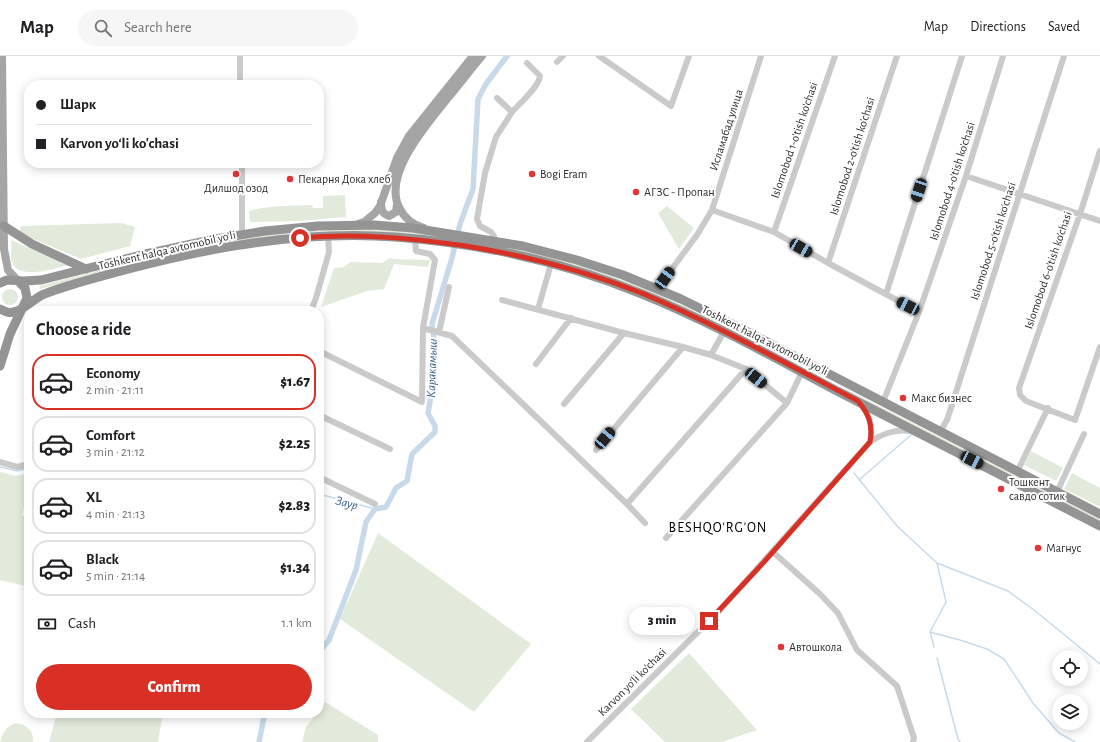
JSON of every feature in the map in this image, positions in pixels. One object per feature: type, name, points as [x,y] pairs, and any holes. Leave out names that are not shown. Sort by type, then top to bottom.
[{"type":"highway","name":"Toshkent halqa avtomobil yo'li","points":[[0,283],[7,280],[41,280],[190,244],[242,234],[290,228],[355,225],[393,226],[432,230],[494,241],[577,260],[623,275],[657,289],[744,330],[1100,514]]},
{"type":"highway","points":[[4,226],[32,244],[86,269]]},
{"type":"highway","points":[[290,228],[291,239]]},
{"type":"highway","name":"Toshkent halqa avtomobil yo'li","points":[[25,306],[41,296],[61,288],[126,270],[193,254],[242,245],[291,239],[328,236],[372,236],[415,239],[519,256],[608,281],[676,308],[1100,526]]},
{"type":"highway","points":[[0,366],[13,327],[26,303],[27,293],[22,284],[18,281]]},
{"type":"highway","points":[[35,306],[61,288]]},
{"type":"highway","name":"Toshkent halqa avtomobil yo'li","points":[[0,309],[14,312],[23,307]]},
{"type":"highway","points":[[13,327],[24,316]]},
{"type":"highway","points":[[740,340],[744,330]]},
{"type":"highway","points":[[838,391],[842,381]]},
{"type":"main road","points":[[2,56],[4,249],[6,266],[10,274],[18,281]]},
{"type":"main road","points":[[355,225],[364,222],[372,216],[381,202],[392,171],[407,140],[474,56]]},
{"type":"main road","points":[[432,230],[421,227],[409,221],[401,212],[395,197],[396,186],[409,151],[421,132],[482,56]]},
{"type":"main road","points":[[381,202],[382,212],[389,216],[396,212],[397,204]]},
{"type":"street","points":[[240,56],[240,80]]},
{"type":"street","points":[[557,62],[563,56]]},
{"type":"street","points":[[599,56],[671,106],[688,56]]},
{"type":"street","name":"Исламабад улица","points":[[657,289],[697,235],[712,210],[762,56]]},
{"type":"street","name":"Islomobod 1-o'tish ko'chasi","points":[[774,232],[835,56]]},
{"type":"street","name":"Islomobod 2-o'tish ko'chasi","points":[[828,264],[897,56]]},
{"type":"street","points":[[886,294],[962,56]]},
{"type":"street","name":"Islomobod 4-o'tish ko'chasi","points":[[883,402],[920,312],[966,176],[1003,56]]},
{"type":"street","name":"Islomobod 5-o'tish ko'chasi","points":[[940,432],[947,420],[1064,56]]},
{"type":"street","points":[[494,241],[494,236],[491,232],[480,226],[477,219],[485,173],[496,137],[512,112],[540,79],[540,76],[527,63]]},
{"type":"street","points":[[497,98],[512,112]]},
{"type":"street","name":"Islomobod 6-o'tish ko'chasi","points":[[1048,408],[1026,401],[1020,395],[1019,388],[1080,214],[1100,151]]},
{"type":"street","points":[[242,168],[242,234]]},
{"type":"street","points":[[966,176],[1100,221]]},
{"type":"street","points":[[712,210],[774,232],[828,264],[920,312]]},
{"type":"street","points":[[313,306],[330,252],[328,236]]},
{"type":"street","points":[[324,353],[422,402],[422,328],[435,260],[430,254],[416,251],[415,239]]},
{"type":"street","points":[[538,309],[551,264]]},
{"type":"street","points":[[439,332],[449,287]]},
{"type":"street","points":[[502,300],[711,355],[746,369],[787,403]]},
{"type":"street","points":[[536,364],[571,318]]},
{"type":"street","points":[[422,328],[452,336],[645,523]]},
{"type":"street","points":[[564,404],[624,333]]},
{"type":"street","points":[[711,355],[722,335]]},
{"type":"street","points":[[596,450],[683,347]]},
{"type":"street","points":[[1017,472],[1048,408],[1075,420],[1100,347]]},
{"type":"street","points":[[627,504],[746,369]]},
{"type":"street","points":[[666,538],[787,403],[802,372]]},
{"type":"street","points":[[858,401],[869,416],[872,430],[870,442]]},
{"type":"street","points":[[324,417],[390,449]]},
{"type":"street","name":"Karvon yo‘li ko'chasi","points":[[587,742],[720,610],[870,442],[891,431],[916,431]]},
{"type":"street","points":[[1057,492],[1084,434]]},
{"type":"street","points":[[0,462],[18,467],[24,465]]},
{"type":"street","points":[[324,479],[376,504]]},
{"type":"street","points":[[773,552],[820,594],[838,613],[857,650],[897,686],[914,738],[913,742]]},
{"type":"green space","points":[[345,195],[346,217],[299,221],[250,222],[249,211],[272,207],[312,205],[313,208],[323,208],[323,196]]},
{"type":"green space","points":[[667,206],[694,228],[679,249],[658,213]]},
{"type":"green space","points":[[121,223],[135,227],[130,246],[81,259],[19,233],[21,226]]},
{"type":"green space","points":[[353,228],[410,231],[523,250],[577,264],[631,283],[682,305],[732,330],[731,333],[603,276],[410,234],[354,231],[296,235],[296,232]]},
{"type":"green space","points":[[283,233],[284,236],[142,262],[40,289],[39,286],[142,259],[230,239]]},
{"type":"green space","points":[[11,240],[69,265],[38,272],[22,271],[16,268],[12,262]]},
{"type":"green space","points":[[390,258],[430,260],[428,267],[394,264],[384,289],[367,291],[321,306],[334,268],[344,267],[350,262],[382,263]]},
{"type":"green space","points":[[10,289],[16,291],[18,297],[16,303],[10,305],[4,303],[2,297],[4,291]]},
{"type":"green space","points":[[844,388],[1100,519],[1100,523],[842,391]]},
{"type":"green space","points":[[1031,451],[1063,468],[1056,481],[1024,465]]},
{"type":"green space","points":[[0,472],[16,476],[24,474],[24,507],[22,515],[24,516],[24,586],[0,580]]},
{"type":"green space","points":[[1072,473],[1100,488],[1100,507],[1064,489]]},
{"type":"green space","points":[[378,533],[531,644],[474,712],[340,619]]},
{"type":"green space","points":[[689,653],[757,730],[722,742],[665,742],[631,709]]},
{"type":"green space","points":[[325,702],[378,735],[378,742],[302,742],[306,727],[313,718],[324,718]]},
{"type":"green space","points":[[56,718],[162,718],[158,742],[49,742]]},
{"type":"green space","points":[[17,723],[24,725],[29,729],[33,742],[0,742],[2,735],[6,730],[10,726]]},
{"type":"waterway","name":"Каракамыш","points":[[324,646],[329,640],[356,570],[366,522],[375,509],[386,507],[396,488],[407,481],[412,454],[435,432],[435,426],[428,413],[431,396],[434,340],[432,324],[452,258],[460,224],[473,189],[478,99],[486,84],[507,56]]},
{"type":"waterway","points":[[859,480],[912,434]]},
{"type":"waterway","name":"Заур","points":[[0,467],[17,471],[24,469]]},
{"type":"waterway","points":[[854,473],[897,526],[937,563],[1008,591],[1034,610],[1100,664]]},
{"type":"waterway","name":"Заур","points":[[324,495],[375,509]]},
{"type":"waterway","points":[[934,647],[930,632],[946,602],[937,563]]},
{"type":"waterway","points":[[930,632],[987,649],[1004,659],[1033,703],[1059,733],[1075,742]]},
{"type":"waterway","points":[[937,658],[960,742]]},
{"type":"waterway","name":"Каракамыш","points":[[259,742],[264,718]]},
{"type":"place","name":"Дилшод озод","points":[[236,174]]},
{"type":"place","name":"Bogi Eram","points":[[532,174]]},
{"type":"place","name":"Пекарня Дока хлеб","points":[[290,179]]},
{"type":"place","name":"АГЗС - Пропан","points":[[636,192]]},
{"type":"place","name":"Макс бизнес","points":[[903,398]]},
{"type":"place","name":"Тошкент савдо сотик","points":[[1001,489]]},
{"type":"place","name":"Магнус","points":[[1038,548]]},
{"type":"place","name":"Автошкола","points":[[781,647]]},
{"type":"district","name":"BESHQO'RG'ON","points":[[718,527]]},
{"type":"route","points":[[300,238],[349,235],[415,239],[510,254],[574,270],[626,287],[676,308],[858,401],[869,416],[872,430],[870,442],[764,562],[709,621]]}]
